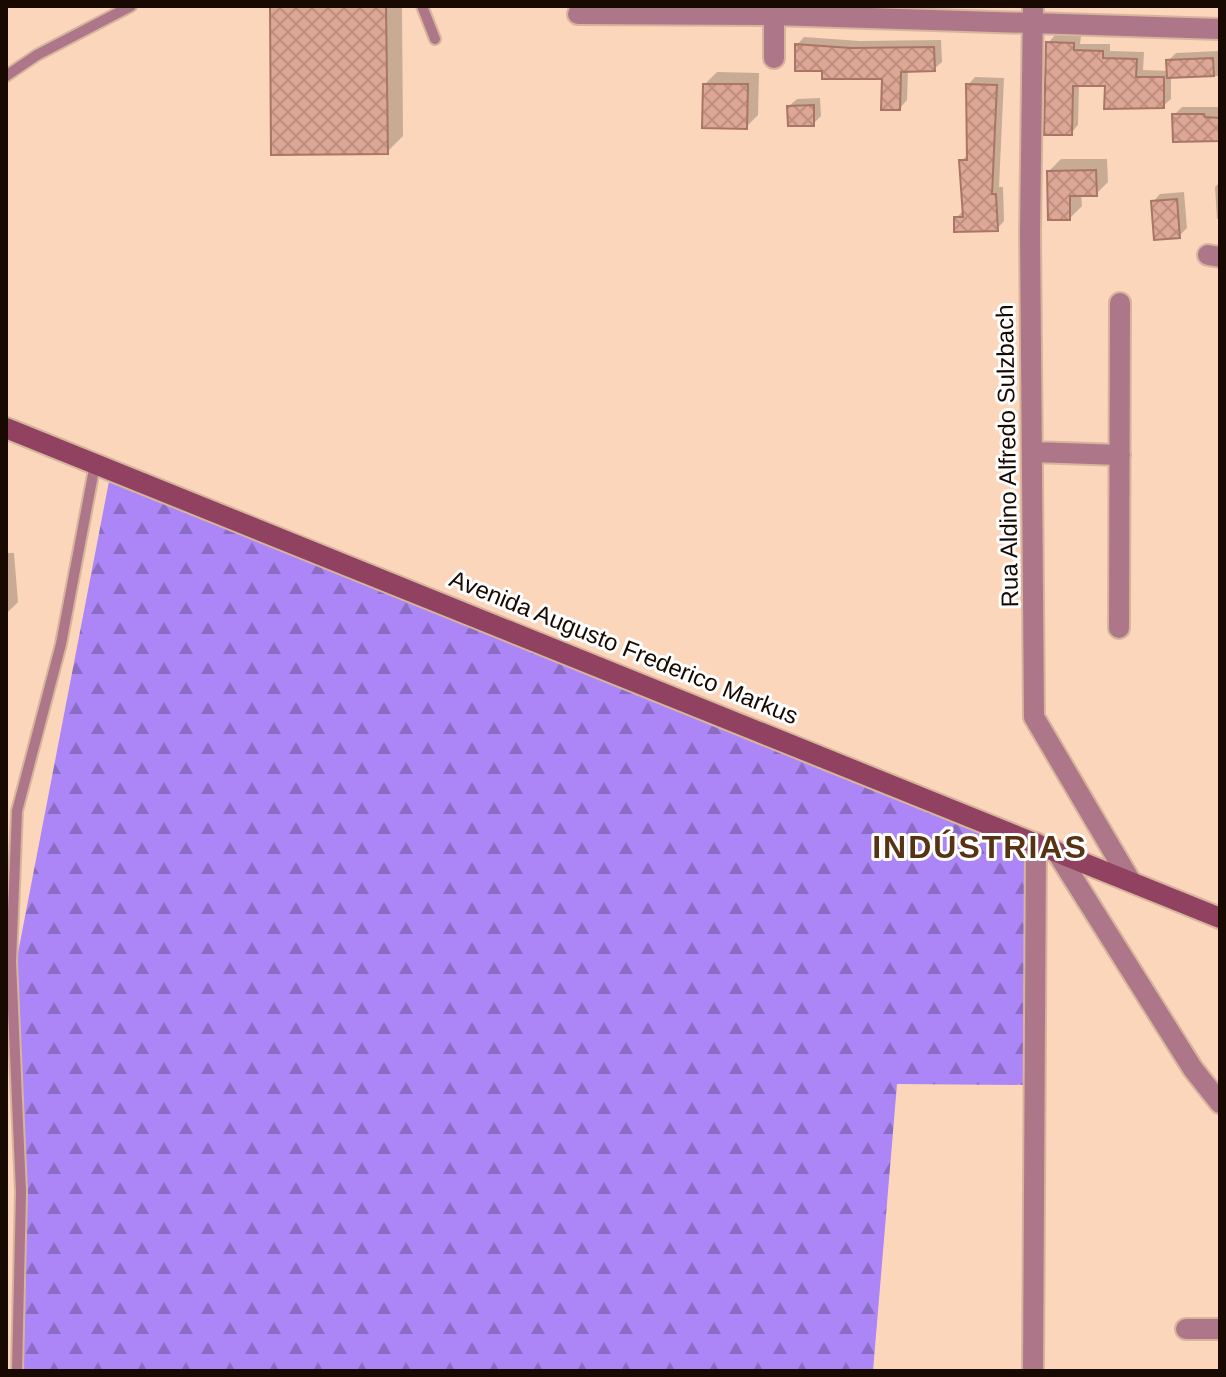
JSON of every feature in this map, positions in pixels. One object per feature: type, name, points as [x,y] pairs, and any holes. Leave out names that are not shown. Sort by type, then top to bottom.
[{"type":"street","points":[[584,11],[1033,15],[1220,29]]},
{"type":"street","points":[[774,11],[774,58]]},
{"type":"street","name":"Rua Aldino Alfredo Sulzbach","points":[[1033,15],[1030,232],[1034,717],[1130,880]]},
{"type":"street","points":[[1119,628],[1120,303]]},
{"type":"street","name":"Avenida Augusto Frederico Markus","points":[[6,428],[1220,918]]},
{"type":"street","points":[[1034,452],[1120,455]]},
{"type":"street","points":[[1033,1371],[1036,843]]},
{"type":"street","points":[[1056,851],[1193,1069],[1220,1103]]},
{"type":"street","points":[[1186,1329],[1220,1329]]},
{"type":"lane","points":[[6,76],[37,55],[131,6]]},
{"type":"lane","points":[[422,6],[435,39]]},
{"type":"lane","points":[[17,1371],[21,1192],[9,990],[17,811],[61,644],[75,580],[89,478],[95,464]]},
{"type":"lane","points":[[6,1087],[15,1079]]},
{"type":"green space","points":[[111,471],[1036,843],[1035,1085],[897,1084],[873,1371],[17,1371],[11,989]]},
{"type":"building","points":[[270,6],[386,6],[388,154],[271,155]]},
{"type":"building","points":[[1046,42],[1074,43],[1074,50],[1103,51],[1103,58],[1137,59],[1136,77],[1164,77],[1164,108],[1104,109],[1105,86],[1073,86],[1072,135],[1044,135]]},
{"type":"building","points":[[795,44],[851,48],[934,47],[935,71],[901,72],[900,110],[881,110],[882,79],[822,79],[822,71],[795,71]]},
{"type":"building","points":[[1213,58],[1214,76],[1167,78],[1166,60]]},
{"type":"building","points":[[703,84],[748,84],[747,129],[702,128]]},
{"type":"building","points":[[966,84],[997,85],[992,194],[996,194],[998,231],[954,232],[954,217],[963,217],[959,160],[967,160]]},
{"type":"building","points":[[814,105],[814,126],[788,126],[787,106]]},
{"type":"building","points":[[1172,114],[1204,114],[1205,117],[1220,118],[1220,141],[1173,142]]},
{"type":"building","points":[[1096,170],[1097,196],[1070,196],[1070,220],[1048,220],[1047,171]]},
{"type":"building","points":[[1177,199],[1180,238],[1154,240],[1151,201]]},
{"type":"district","name":"INDÚSTRIAS","points":[[980,847]]}]
